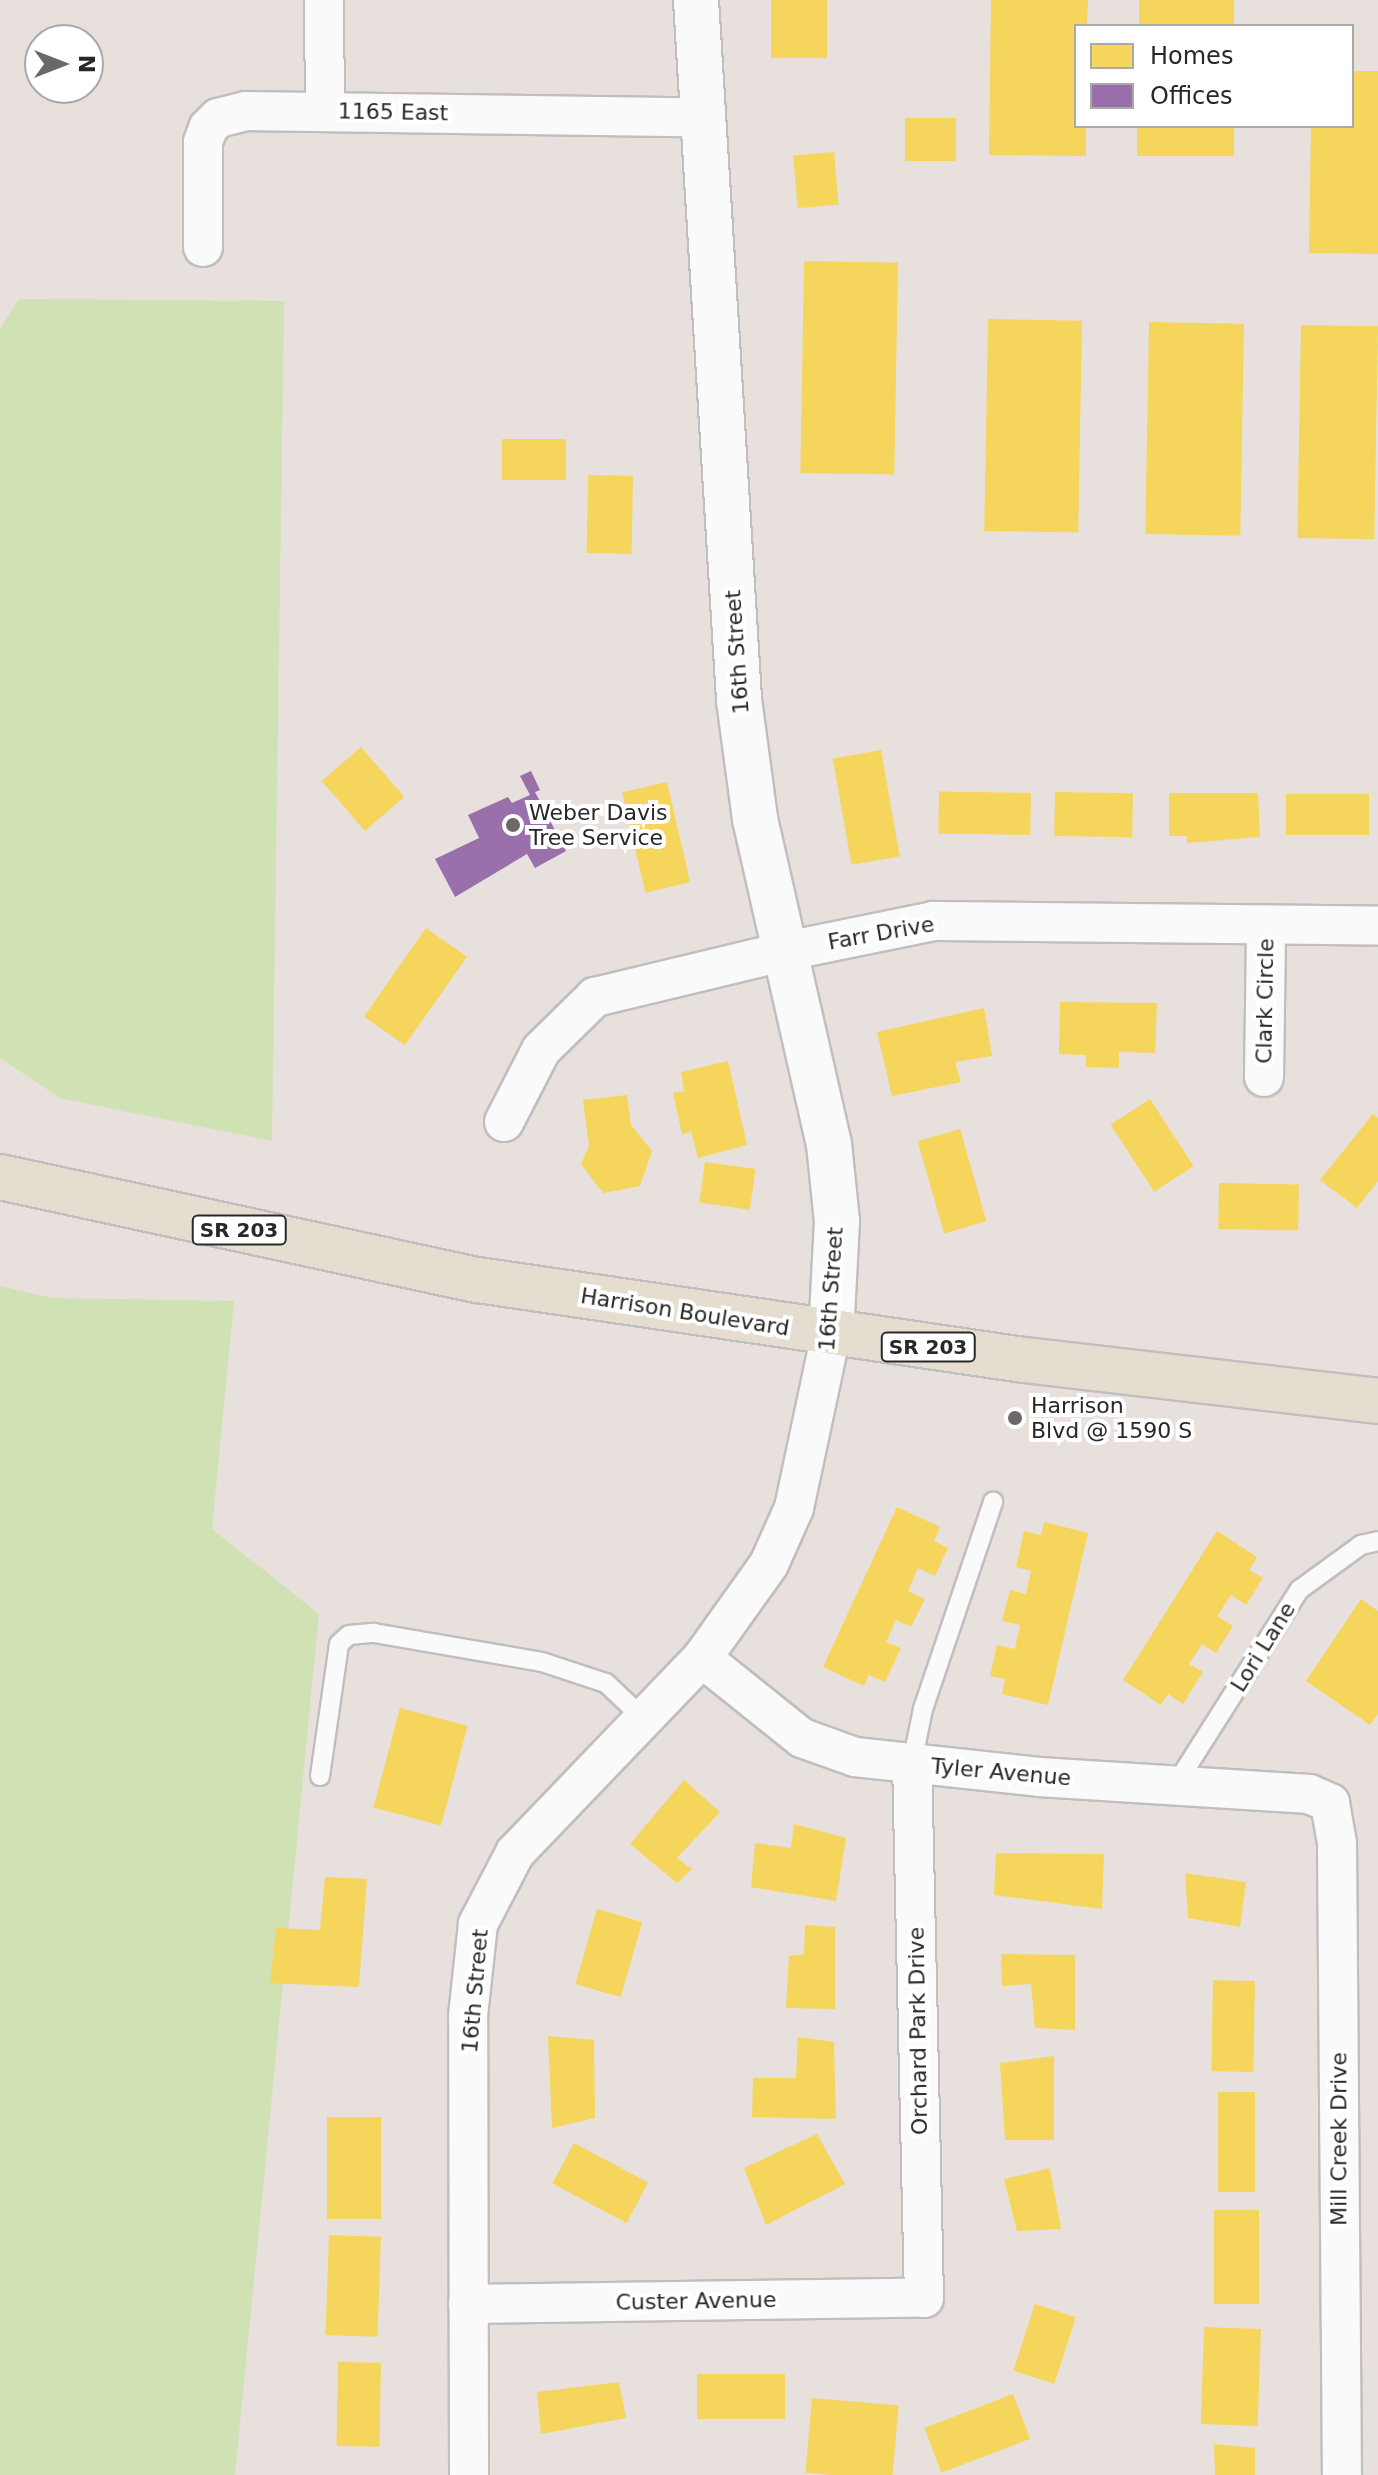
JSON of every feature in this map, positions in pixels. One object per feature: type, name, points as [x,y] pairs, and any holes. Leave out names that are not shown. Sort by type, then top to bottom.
[{"type":"main road","name":"Harrison Boulevard","points":[[0,1177],[409,1267],[831,1334],[1378,1401]]},
{"type":"street","points":[[324,0],[325,112]]},
{"type":"street","name":"16th Street","points":[[469,2475],[468,2016],[478,1924],[515,1853],[702,1658],[769,1564],[794,1508],[831,1334],[837,1221],[829,1144],[755,819],[739,700],[696,0]]},
{"type":"street","name":"1165 East","points":[[203,247],[208,128],[218,118],[246,111],[703,117]]},
{"type":"street","name":"Farr Drive","points":[[504,1122],[541,1050],[595,997],[786,951],[933,921],[1378,926]]},
{"type":"street","name":"Clark Circle","points":[[1264,1077],[1266,926]]},
{"type":"street","name":"Tyler Avenue","points":[[702,1658],[802,1738],[855,1757],[1309,1794],[1330,1803]]},
{"type":"street","name":"Orchard Park Drive","points":[[912,1763],[924,2298]]},
{"type":"street","name":"Mill Creek Drive","points":[[1330,1803],[1337,1843],[1342,2475]]},
{"type":"street","name":"Custer Avenue","points":[[468,2304],[924,2298]]},
{"type":"lane","points":[[912,1763],[923,1709],[993,1502]]},
{"type":"lane","name":"Lori Lane","points":[[1176,1784],[1299,1590],[1361,1545],[1378,1541]]},
{"type":"lane","points":[[320,1776],[339,1644],[349,1635],[374,1633],[542,1662],[606,1683],[644,1719]]},
{"type":"green space","points":[[19,299],[284,301],[272,1141],[60,1098],[0,1058],[0,329]]},
{"type":"green space","points":[[0,1286],[52,1298],[234,1301],[212,1529],[319,1614],[235,2475],[0,2475]]},
{"type":"building: Homes","points":[[771,0],[827,0],[827,58],[771,58]]},
{"type":"building: Homes","points":[[991,0],[1088,0],[1087,24],[1074,24],[1074,128],[1086,128],[1086,156],[989,155]]},
{"type":"building: Homes","points":[[1139,0],[1234,0],[1234,24],[1139,24]]},
{"type":"building: Homes","points":[[1354,71],[1378,71],[1378,254],[1309,253],[1311,128],[1354,128]]},
{"type":"building: Homes","points":[[905,118],[956,118],[956,161],[905,161]]},
{"type":"building: Homes","points":[[1137,128],[1234,128],[1234,156],[1137,156]]},
{"type":"building: Homes","points":[[834,152],[839,205],[798,208],[793,156]]},
{"type":"building: Homes","points":[[804,261],[898,263],[894,475],[800,473]]},
{"type":"building: Homes","points":[[988,319],[1082,321],[1078,533],[984,531]]},
{"type":"building: Homes","points":[[1149,322],[1244,324],[1240,536],[1145,534]]},
{"type":"building: Homes","points":[[1301,325],[1378,326],[1374,539],[1297,538]]},
{"type":"building: Homes","points":[[502,439],[566,439],[566,480],[502,480]]},
{"type":"building: Homes","points":[[588,475],[633,476],[632,554],[587,553]]},
{"type":"building: Homes","points":[[361,747],[404,797],[365,831],[322,781]]},
{"type":"building: Homes","points":[[881,750],[900,856],[851,865],[833,759]]},
{"type":"building: Homes","points":[[667,782],[690,882],[645,893],[622,792]]},
{"type":"building: Homes","points":[[939,791],[1031,793],[1030,835],[938,833]]},
{"type":"building: Homes","points":[[1055,792],[1133,793],[1132,837],[1054,836]]},
{"type":"building: Homes","points":[[1169,793],[1258,793],[1260,837],[1187,843],[1187,836],[1169,836]]},
{"type":"building: Homes","points":[[1286,794],[1369,794],[1369,835],[1286,835]]},
{"type":"building: Homes","points":[[426,928],[467,957],[405,1045],[364,1016]]},
{"type":"building: Homes","points":[[1060,1002],[1157,1003],[1155,1053],[1119,1052],[1119,1068],[1086,1067],[1086,1055],[1059,1054]]},
{"type":"building: Homes","points":[[984,1008],[992,1056],[955,1062],[961,1082],[892,1096],[877,1032]]},
{"type":"building: Homes","points":[[728,1061],[747,1145],[698,1158],[691,1132],[682,1134],[673,1093],[684,1091],[681,1072]]},
{"type":"building: Homes","points":[[627,1095],[631,1125],[652,1151],[640,1186],[603,1193],[581,1164],[589,1146],[583,1100]]},
{"type":"building: Homes","points":[[1150,1099],[1194,1166],[1154,1192],[1111,1125]]},
{"type":"building: Homes","points":[[1373,1114],[1378,1118],[1378,1181],[1357,1208],[1320,1180]]},
{"type":"building: Homes","points":[[960,1129],[986,1221],[944,1233],[918,1141]]},
{"type":"building: Homes","points":[[705,1162],[756,1169],[750,1210],[699,1203]]},
{"type":"building: Homes","points":[[1219,1183],[1299,1184],[1298,1230],[1218,1229]]},
{"type":"building: Homes","points":[[897,1507],[940,1527],[934,1541],[948,1548],[935,1576],[918,1568],[908,1591],[925,1599],[911,1627],[896,1620],[886,1642],[901,1648],[885,1682],[869,1675],[864,1686],[823,1667]]},
{"type":"building: Homes","points":[[1044,1522],[1088,1533],[1048,1705],[1002,1694],[1005,1679],[990,1676],[997,1645],[1015,1649],[1020,1625],[1002,1621],[1010,1590],[1026,1594],[1031,1571],[1016,1567],[1024,1531],[1041,1535]]},
{"type":"building: Homes","points":[[1217,1531],[1257,1557],[1249,1570],[1263,1578],[1246,1605],[1231,1595],[1217,1616],[1233,1626],[1216,1653],[1202,1644],[1189,1664],[1203,1672],[1183,1704],[1168,1694],[1161,1705],[1123,1680]]},
{"type":"building: Homes","points":[[1361,1599],[1378,1611],[1378,1714],[1370,1725],[1306,1681]]},
{"type":"building: Homes","points":[[400,1708],[468,1726],[441,1826],[373,1807]]},
{"type":"building: Homes","points":[[684,1780],[720,1812],[677,1858],[692,1869],[677,1883],[630,1844]]},
{"type":"building: Homes","points":[[794,1824],[846,1838],[836,1901],[751,1887],[755,1843],[791,1848]]},
{"type":"building: Homes","points":[[996,1853],[1104,1854],[1102,1909],[994,1895]]},
{"type":"building: Homes","points":[[1185,1873],[1246,1882],[1240,1927],[1188,1918]]},
{"type":"building: Homes","points":[[325,1877],[367,1879],[359,1987],[270,1983],[276,1928],[320,1930]]},
{"type":"building: Homes","points":[[597,1909],[642,1922],[621,1997],[576,1984]]},
{"type":"building: Homes","points":[[805,1925],[835,1927],[835,2009],[786,2008],[789,1956],[804,1954]]},
{"type":"building: Homes","points":[[1001,1954],[1075,1955],[1075,2030],[1035,2028],[1031,1984],[1002,1986]]},
{"type":"building: Homes","points":[[1213,1980],[1255,1981],[1253,2072],[1211,2071]]},
{"type":"building: Homes","points":[[548,2036],[594,2040],[595,2118],[552,2128]]},
{"type":"building: Homes","points":[[798,2037],[834,2042],[836,2119],[752,2117],[753,2078],[796,2078]]},
{"type":"building: Homes","points":[[1054,2056],[1054,2140],[1005,2140],[1000,2063]]},
{"type":"building: Homes","points":[[1218,2092],[1255,2092],[1255,2192],[1218,2192]]},
{"type":"building: Homes","points":[[327,2117],[381,2117],[381,2219],[327,2219]]},
{"type":"building: Homes","points":[[817,2134],[845,2184],[766,2225],[744,2168]]},
{"type":"building: Homes","points":[[574,2143],[648,2182],[627,2223],[552,2184]]},
{"type":"building: Homes","points":[[1050,2168],[1061,2229],[1017,2231],[1004,2179]]},
{"type":"building: Homes","points":[[1214,2210],[1259,2210],[1259,2304],[1214,2304]]},
{"type":"building: Homes","points":[[329,2235],[381,2237],[377,2337],[326,2335]]},
{"type":"building: Homes","points":[[1035,2304],[1076,2317],[1054,2384],[1013,2371]]},
{"type":"building: Homes","points":[[1204,2327],[1261,2329],[1258,2426],[1201,2424]]},
{"type":"building: Homes","points":[[338,2362],[381,2363],[380,2447],[337,2446]]},
{"type":"building: Homes","points":[[697,2374],[785,2374],[785,2419],[697,2419]]},
{"type":"building: Homes","points":[[619,2382],[626,2418],[541,2434],[537,2392]]},
{"type":"building: Homes","points":[[1013,2394],[1030,2439],[942,2473],[924,2428]]},
{"type":"building: Homes","points":[[812,2398],[899,2406],[893,2475],[805,2473]]},
{"type":"building: Homes","points":[[1214,2444],[1255,2448],[1255,2475],[1215,2475]]},
{"type":"building: Offices","name":"Weber Davis Tree Service","points":[[531,771],[540,790],[535,792],[566,851],[535,868],[527,854],[455,897],[435,859],[479,838],[468,815],[508,797],[512,803],[530,795],[520,776]]},
{"type":"place","name":"Weber Davis Tree Service","points":[[513,825]]},
{"type":"place","name":"Harrison Blvd @ 1590 S","points":[[1015,1418]]}]
